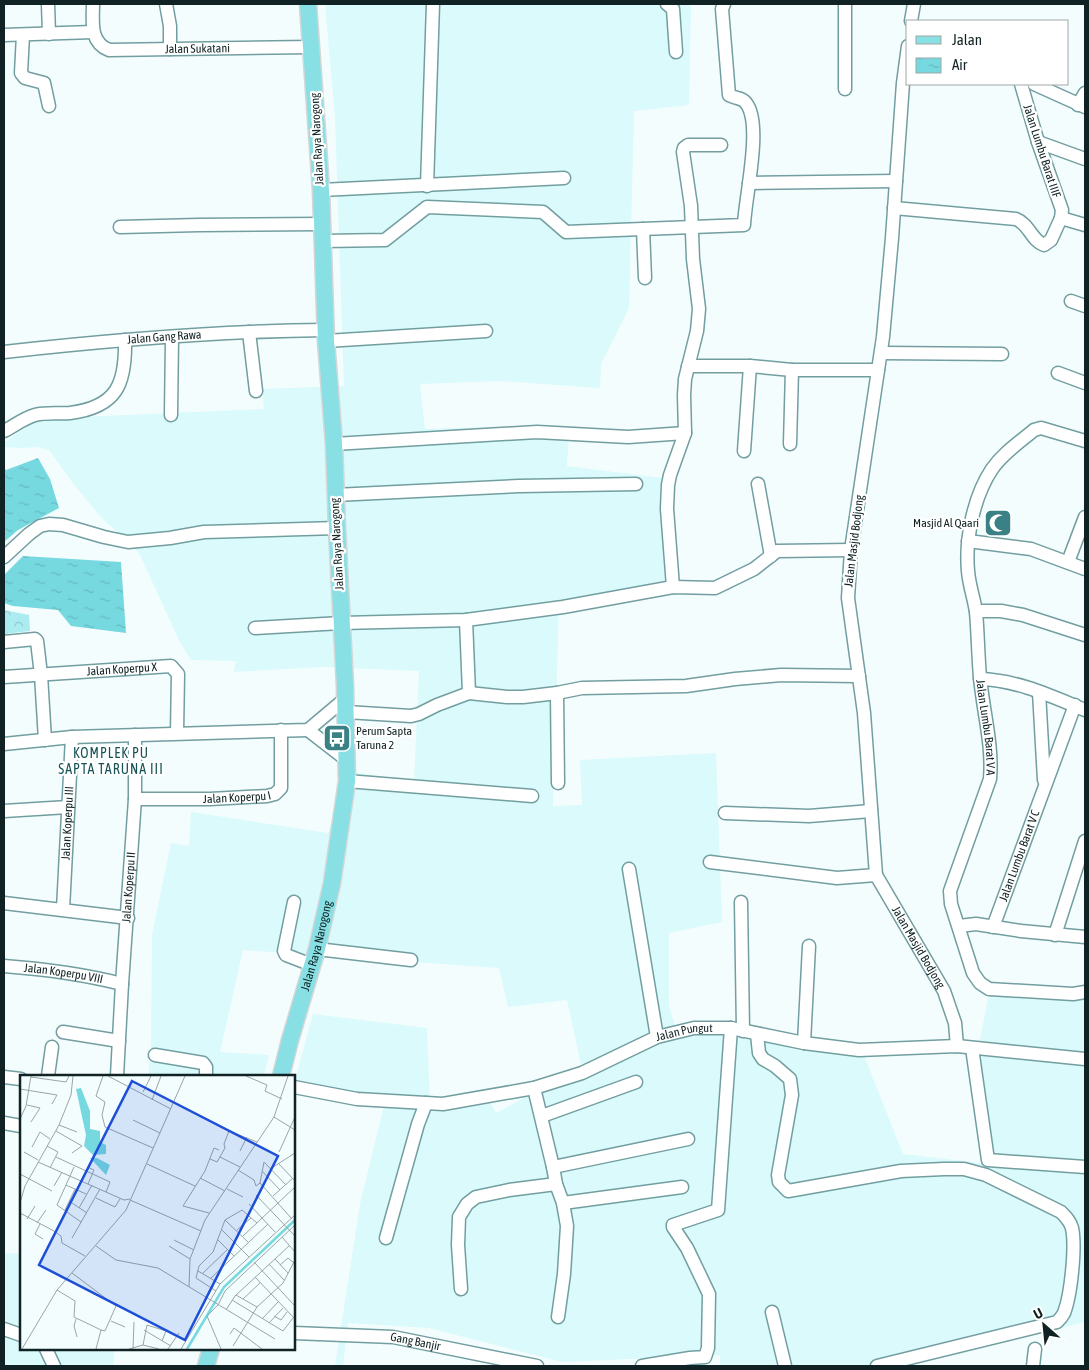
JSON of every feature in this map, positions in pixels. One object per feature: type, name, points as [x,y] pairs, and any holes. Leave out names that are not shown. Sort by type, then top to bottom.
[{"type":"main road","name":"Jalan Raya Narogong","points":[[281,1075],[317,948],[332,884],[348,781],[334,444],[326,335],[321,190],[308,4]]},
{"type":"main road","points":[[206,1366],[211,1350]]},
{"type":"street","points":[[48,4],[50,34]]},
{"type":"street","points":[[4,35],[93,32],[93,4]]},
{"type":"street","points":[[166,4],[170,26],[170,50]]},
{"type":"street","points":[[427,186],[433,4]]},
{"type":"street","points":[[667,4],[673,9],[676,52]]},
{"type":"street","points":[[322,241],[385,240],[427,206],[543,212],[566,232],[744,225],[753,144],[752,115],[742,99],[731,97],[729,93],[722,9],[724,4]]},
{"type":"street","points":[[845,4],[845,89]]},
{"type":"street","points":[[911,20],[914,4]]},
{"type":"street","name":"Jalan Sukatani","points":[[93,32],[99,44],[109,50],[311,47]]},
{"type":"street","points":[[23,35],[22,73],[24,78],[43,82],[49,106]]},
{"type":"street","name":"Jalan Masjid Bodjong","points":[[906,58],[902,83],[882,353],[851,550],[848,598],[864,713],[876,875],[944,991],[955,1023],[957,1046]]},
{"type":"street","name":"Jalan Lumbu Barat IIIF","points":[[1021,85],[1038,142],[1062,210],[1061,218]]},
{"type":"street","points":[[1036,85],[1081,106],[1085,93]]},
{"type":"street","points":[[1038,142],[1085,160]]},
{"type":"street","points":[[673,587],[667,497],[670,475],[685,433],[684,395],[688,366],[697,331],[699,309],[693,259],[691,206],[683,150],[688,145],[721,145]]},
{"type":"street","points":[[321,190],[564,178]]},
{"type":"street","points":[[749,183],[896,181]]},
{"type":"street","points":[[894,208],[1016,219],[1026,226],[1040,243],[1044,245],[1051,240],[1061,218],[1085,225]]},
{"type":"street","points":[[120,227],[199,224],[322,224]]},
{"type":"street","points":[[643,229],[645,278]]},
{"type":"street","points":[[1071,301],[1085,306]]},
{"type":"street","name":"Jalan Gang Rawa","points":[[4,352],[125,340],[248,332],[326,335],[486,331]]},
{"type":"street","points":[[248,332],[256,390]]},
{"type":"street","points":[[172,337],[172,415]]},
{"type":"street","points":[[4,431],[34,415],[69,413],[92,409],[106,401],[115,393],[121,383],[126,362],[125,340]]},
{"type":"street","points":[[882,353],[1002,354]]},
{"type":"street","points":[[688,366],[750,366],[792,370],[878,370]]},
{"type":"street","points":[[744,451],[750,366]]},
{"type":"street","points":[[790,444],[792,370]]},
{"type":"street","points":[[1058,373],[1085,383]]},
{"type":"street","name":"Jalan Lumbu Barat V A","points":[[1085,441],[1041,428],[1034,430],[993,467],[977,499],[968,541],[968,571],[976,611],[980,678],[991,770],[990,779],[950,891],[951,904],[973,973],[980,983],[989,989],[1073,994],[1085,992]]},
{"type":"street","points":[[334,444],[537,432],[628,437],[685,433]]},
{"type":"street","points":[[335,495],[519,486],[636,484]]},
{"type":"street","points":[[758,484],[770,556]]},
{"type":"street","points":[[1068,562],[1085,518]]},
{"type":"street","points":[[4,557],[29,534],[40,526],[49,524],[62,525],[128,542],[170,538],[204,532],[337,528]]},
{"type":"street","points":[[968,541],[1031,549],[1085,569]]},
{"type":"street","points":[[255,628],[341,623],[466,620],[563,607],[673,587],[715,588],[754,570],[780,550],[851,550]]},
{"type":"street","points":[[976,611],[1001,611],[1023,615],[1085,635]]},
{"type":"street","points":[[466,620],[469,693]]},
{"type":"street","points":[[4,642],[35,639],[37,641],[41,675],[44,740]]},
{"type":"street","name":"Jalan Koperpu X","points":[[4,677],[171,666],[178,674],[177,733]]},
{"type":"street","points":[[4,744],[72,737],[308,730],[346,705],[411,716],[469,693],[507,697],[558,693],[582,688],[686,686],[781,675],[859,676]]},
{"type":"street","points":[[980,678],[999,679],[1018,684],[1080,708]]},
{"type":"street","name":"Jalan Lumbu Barat V C","points":[[1039,692],[1045,785]]},
{"type":"street","points":[[558,693],[558,783]]},
{"type":"street","name":"Jalan Lumbu Barat V C","points":[[994,926],[1045,785],[1080,708]]},
{"type":"street","name":"Jalan Koperpu I","points":[[135,800],[210,799],[275,794],[281,788],[281,730]]},
{"type":"street","points":[[308,730],[348,761]]},
{"type":"street","name":"Jalan Koperpu II","points":[[117,1075],[135,800],[135,735]]},
{"type":"street","name":"Jalan Koperpu III","points":[[63,909],[72,737]]},
{"type":"street","points":[[348,781],[532,796]]},
{"type":"street","points":[[4,812],[68,807]]},
{"type":"street","points":[[725,813],[809,816],[871,811]]},
{"type":"street","points":[[1054,935],[1085,841]]},
{"type":"street","points":[[710,862],[837,878],[876,875]]},
{"type":"street","points":[[629,869],[657,1037]]},
{"type":"street","points":[[294,902],[284,950],[286,955],[312,965]]},
{"type":"street","points":[[642,1366],[705,1357],[708,1348],[709,1294],[687,1248],[679,1238],[673,1225],[718,1210],[737,1030],[740,902]]},
{"type":"street","points":[[4,903],[128,918]]},
{"type":"street","points":[[959,926],[976,924],[1085,938]]},
{"type":"street","points":[[804,1043],[809,946]]},
{"type":"street","points":[[317,948],[411,960]]},
{"type":"street","name":"Jalan Koperpu VIII","points":[[4,966],[55,970],[92,976],[122,984]]},
{"type":"street","name":"Jalan Pungut","points":[[295,1087],[357,1099],[444,1104],[534,1088],[582,1073],[657,1037],[694,1028],[737,1030],[804,1043],[859,1050],[957,1046],[1085,1059]]},
{"type":"street","points":[[63,1032],[119,1041]]},
{"type":"street","points":[[757,1034],[759,1053],[763,1059],[775,1066],[790,1079],[792,1095],[778,1175],[779,1182],[788,1192],[901,1171],[964,1169],[986,1174],[1062,1212],[1068,1219],[1072,1229],[1073,1250],[1070,1296],[1063,1316],[1057,1322],[877,1366]]},
{"type":"street","points":[[48,1075],[52,1047]]},
{"type":"street","points":[[972,1048],[988,1160],[1085,1167]]},
{"type":"street","points":[[155,1055],[203,1063],[206,1067],[206,1075]]},
{"type":"street","points":[[4,1077],[20,1080]]},
{"type":"street","points":[[542,1116],[636,1082]]},
{"type":"street","points":[[534,1088],[567,1226],[564,1274],[558,1317]]},
{"type":"street","points":[[386,1238],[418,1124],[426,1103]]},
{"type":"street","points":[[4,1123],[20,1126]]},
{"type":"street","points":[[553,1167],[688,1139]]},
{"type":"street","points":[[461,1289],[458,1245],[459,1217],[467,1204],[476,1197],[509,1190],[556,1184]]},
{"type":"street","points":[[563,1203],[682,1187]]},
{"type":"street","points":[[772,1312],[785,1366]]},
{"type":"street","points":[[4,1329],[20,1336]]},
{"type":"street","name":"Gang Banjir","points":[[295,1333],[393,1337],[537,1366]]},
{"type":"street","points":[[1032,1366],[1034,1349]]},
{"type":"street","points":[[46,1350],[54,1366]]},
{"type":"shaded area","points":[[325,4],[684,4],[691,6],[689,105],[634,111],[629,308],[601,364],[600,388],[499,381],[420,384],[425,429],[535,426],[569,431],[567,466],[662,478],[671,579],[559,605],[553,806],[582,805],[580,760],[716,753],[722,922],[669,933],[669,1006],[678,1036],[723,1032],[863,1053],[903,1154],[989,1164],[978,1051],[988,998],[1085,991],[1085,1322],[908,1366],[720,1366],[720,1355],[562,1362],[429,1328],[348,1323],[343,1366],[335,1366],[360,1204],[384,1105],[295,1084],[313,1014],[427,1028],[430,1103],[486,1095],[496,1113],[545,1086],[583,1074],[567,1000],[508,1007],[499,968],[243,950],[220,1052],[269,1055],[264,1075],[148,1075],[151,1049],[152,935],[171,843],[189,846],[191,812],[328,833],[340,793],[337,770],[414,781],[419,671],[322,667],[234,672],[236,661],[191,660],[179,640],[139,553],[99,515],[49,450],[37,447],[4,447],[4,443],[37,419],[264,409],[262,389],[344,386],[335,117]]},
{"type":"shaded area","points":[[4,1253],[20,1254],[20,1350],[115,1350],[113,1366],[4,1366]]},
{"type":"green space","points":[[4,610],[29,615],[30,631],[4,634]]},
{"type":"water","points":[[38,458],[50,479],[59,508],[18,530],[4,542],[4,468],[6,470]]},
{"type":"water","points":[[23,556],[121,562],[126,633],[71,626],[58,610],[13,606],[4,603],[4,575]]},
{"type":"place","name":"Masjid Al Qaari","points":[[998,523]]},
{"type":"place","name":"Perum Sapta Taruna 2","points":[[337,738]]},
{"type":"district","name":"KOMPLEK PU SAPTA TARUNA III","points":[[111,762]]}]
